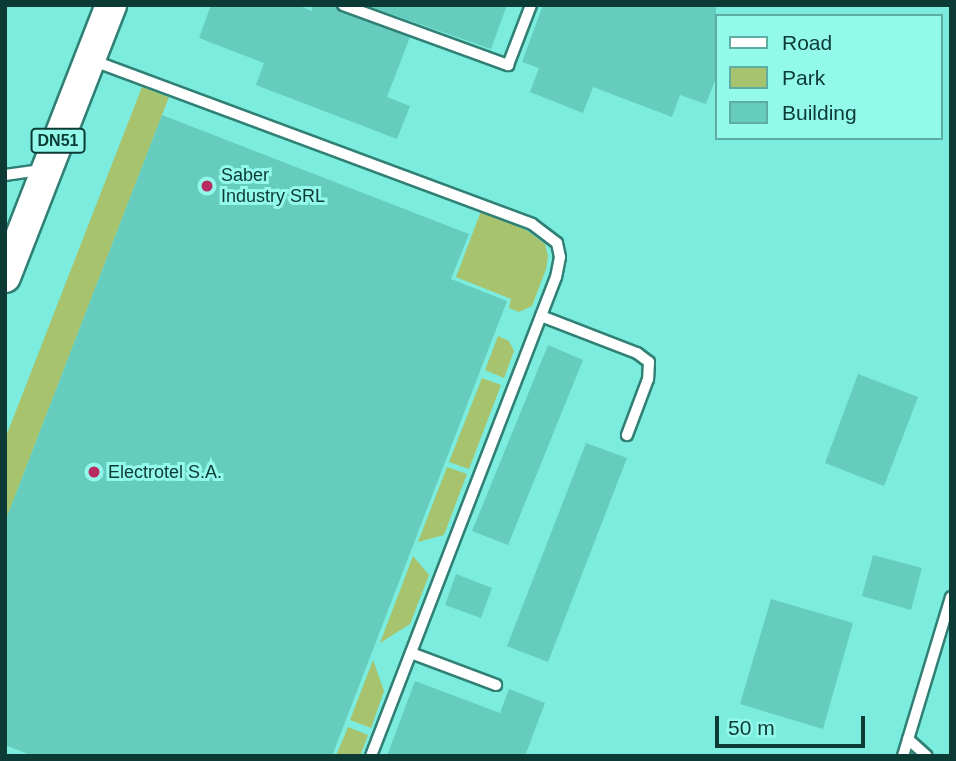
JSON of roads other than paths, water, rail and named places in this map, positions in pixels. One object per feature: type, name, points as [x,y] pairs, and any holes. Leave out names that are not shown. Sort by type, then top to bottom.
[{"type":"main road","name":"DN51","points":[[5,277],[111,5]]},
{"type":"lane","points":[[343,5],[508,65],[531,5]]},
{"type":"lane","points":[[90,60],[546,232],[557,243],[560,257],[541,316],[371,756]]},
{"type":"lane","points":[[5,175],[48,169]]},
{"type":"lane","points":[[541,316],[637,353],[649,362],[648,379],[627,435]]},
{"type":"lane","points":[[903,756],[951,597]]},
{"type":"lane","points":[[411,653],[496,685]]},
{"type":"lane","points":[[908,739],[927,756]]},
{"type":"place","name":"Saber Industry SRL","points":[[207,186]]},
{"type":"place","name":"Electrotel S.A.","points":[[94,472]]}]
